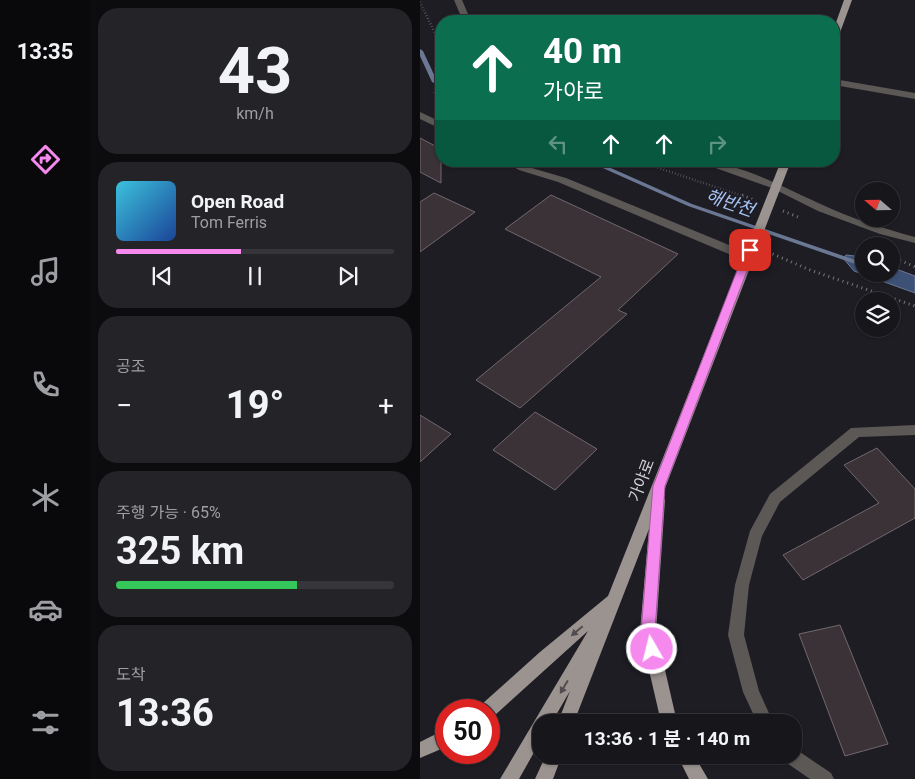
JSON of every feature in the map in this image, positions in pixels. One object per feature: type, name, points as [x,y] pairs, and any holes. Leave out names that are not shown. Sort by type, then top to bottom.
[{"type":"main road","points":[[840,22],[848,0]]},
{"type":"main road","points":[[776,186],[784,167]]},
{"type":"main road","name":"가야로","points":[[569,714],[776,186]]},
{"type":"main road","points":[[659,486],[648,631],[667,714]]},
{"type":"main road","points":[[500,699],[546,657],[615,600]]},
{"type":"main road","points":[[548,714],[615,600]]},
{"type":"main road","points":[[509,779],[532,741]]},
{"type":"main road","points":[[420,750],[435,744]]},
{"type":"main road","points":[[544,779],[550,764]]},
{"type":"main road","points":[[690,764],[699,779]]},
{"type":"street","points":[[458,0],[464,15]]},
{"type":"street","points":[[840,83],[915,96]]},
{"type":"street","points":[[420,115],[435,123]]},
{"type":"street","points":[[520,167],[562,180],[749,254]]},
{"type":"street","points":[[719,167],[776,186],[822,209],[884,232],[915,240]]},
{"type":"street","points":[[761,714],[751,692],[736,635],[742,585],[755,535],[775,498],[856,432],[915,430]]},
{"type":"street","points":[[802,763],[825,779]]},
{"type":"path","points":[[420,2],[435,33]]},
{"type":"path","points":[[900,260],[915,267]]},
{"type":"water","points":[[846,255],[855,256],[855,271],[854,271],[843,258]]},
{"type":"water","points":[[900,270],[915,276],[915,293],[884,282],[900,282]]},
{"type":"building","points":[[420,138],[435,146],[435,167],[441,167],[441,183],[420,172]]},
{"type":"building","points":[[434,193],[475,212],[420,252],[420,202]]},
{"type":"building","points":[[551,195],[678,254],[618,310],[627,314],[520,408],[476,380],[601,277],[505,229]]},
{"type":"building","points":[[535,412],[597,449],[555,490],[493,450]]},
{"type":"building","points":[[420,415],[451,434],[420,462]]},
{"type":"building","points":[[877,448],[915,489],[915,518],[803,580],[783,555],[879,503],[844,465]]},
{"type":"building","points":[[840,625],[888,744],[845,756],[799,634]]},
{"type":"waterway","name":"해반천","points":[[420,51],[435,82]]},
{"type":"waterway","name":"해반천","points":[[604,167],[690,205],[855,262]]},
{"type":"route","points":[[652,649],[648,631],[659,486],[750,250]]}]
